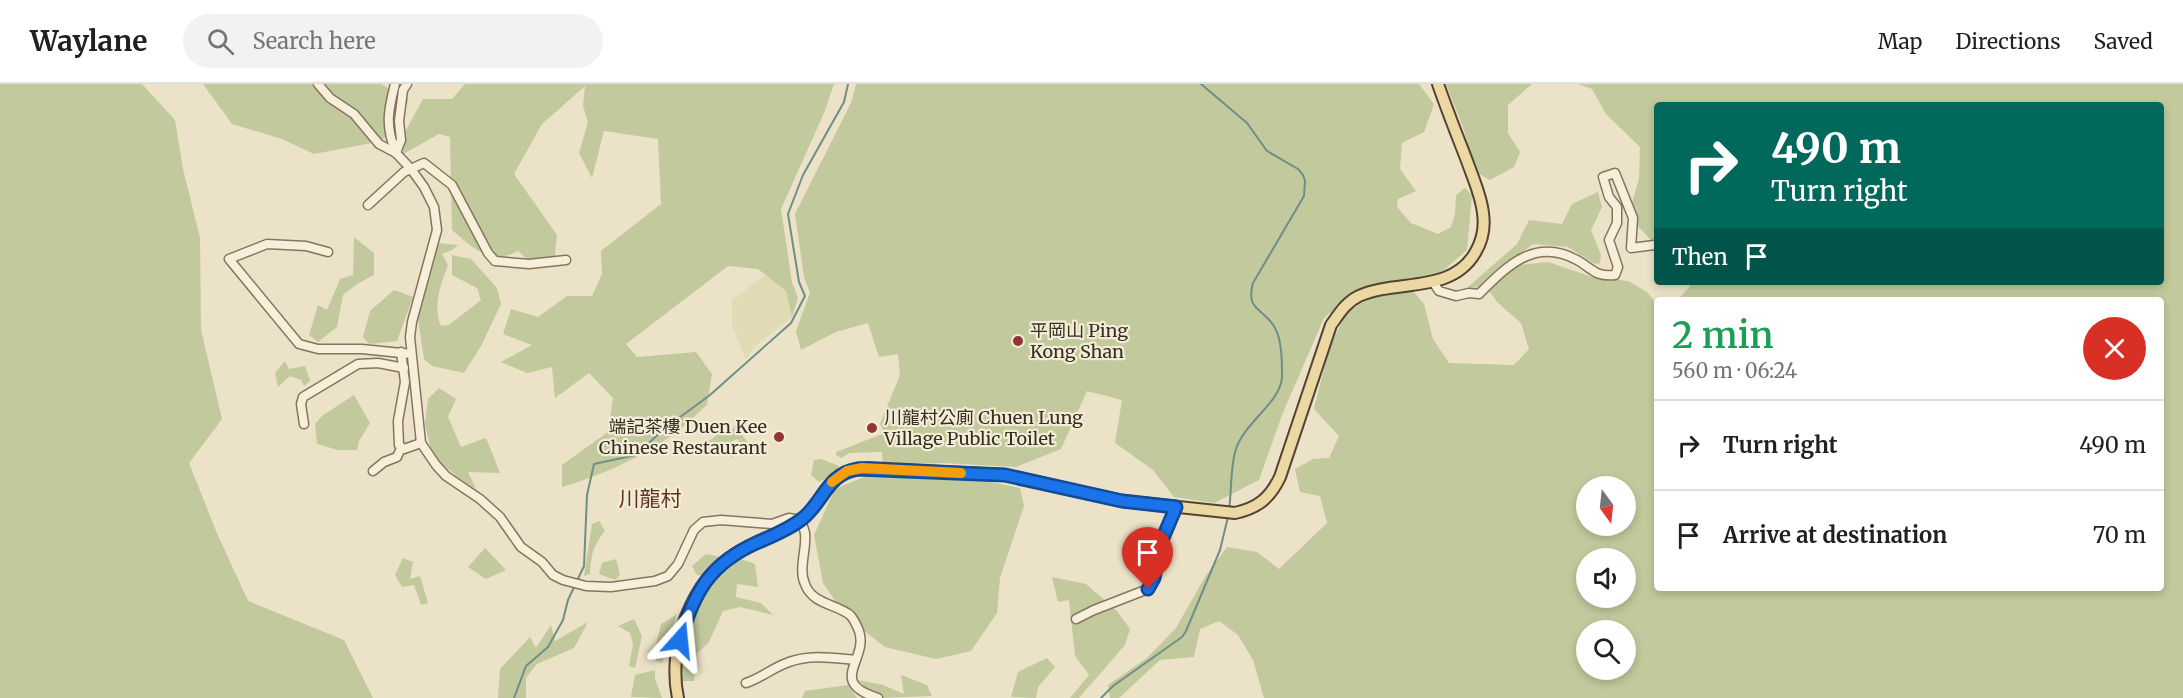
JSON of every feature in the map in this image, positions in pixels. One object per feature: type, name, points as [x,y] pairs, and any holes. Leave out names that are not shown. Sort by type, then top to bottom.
[{"type":"main road","points":[[678,698],[675,674],[678,651],[689,610],[700,588],[726,560],[801,520],[838,476],[847,471],[862,468],[1005,475],[1122,501],[1235,513],[1250,510],[1261,503],[1275,487],[1290,452],[1331,325],[1340,311],[1358,296],[1374,291],[1433,282],[1452,275],[1466,265],[1478,249],[1484,225],[1481,201],[1438,84]]},
{"type":"street","points":[[318,84],[330,98],[354,114],[380,144],[396,153],[424,187],[434,207],[437,230],[412,322],[411,354],[421,443],[446,476],[473,494],[500,517],[520,548],[542,562],[553,575],[586,586],[611,587],[668,576],[678,564],[694,530],[703,522],[721,520],[772,524],[789,518],[801,520],[805,534],[803,553],[805,585],[816,598],[852,616],[861,637],[851,673],[852,682],[865,694],[878,698]]},
{"type":"street","points":[[395,84],[388,112],[389,135],[396,153]]},
{"type":"street","points":[[396,153],[401,140],[399,121],[404,86]]},
{"type":"street","points":[[369,205],[404,172],[424,163],[452,185],[488,253],[495,261],[529,264],[566,260]]},
{"type":"street","points":[[1433,282],[1439,291],[1447,294],[1456,296],[1469,293],[1479,294],[1497,276],[1529,254],[1539,251],[1564,254],[1601,276],[1615,275],[1618,267],[1609,240],[1617,223],[1617,207],[1609,197],[1603,177],[1615,174],[1633,218],[1631,248],[1654,245]]},
{"type":"street","points":[[328,252],[306,246],[267,244],[229,260],[299,344],[308,348],[328,350],[362,349],[411,354]]},
{"type":"street","points":[[401,352],[405,382],[398,421],[399,445],[402,448]]},
{"type":"street","points":[[304,424],[301,404],[303,397],[330,382],[350,367],[366,362],[404,368]]},
{"type":"street","points":[[402,448],[421,443]]},
{"type":"street","points":[[373,471],[384,462],[397,456],[402,448]]},
{"type":"street","points":[[1076,619],[1148,589],[1154,578],[1162,540],[1176,507]]},
{"type":"street","points":[[746,682],[773,671],[787,662],[805,658],[856,660]]},
{"type":"shaded area","points":[[765,275],[786,291],[792,317],[753,348],[746,360],[732,324],[732,300]]},
{"type":"green space","points":[[0,84],[142,84],[175,120],[183,169],[200,238],[201,330],[222,419],[189,463],[216,531],[248,601],[344,640],[373,698],[0,698]]},
{"type":"green space","points":[[203,84],[381,84],[409,100],[382,141],[314,154],[282,139],[232,124]]},
{"type":"green space","points":[[465,84],[834,84],[824,113],[781,209],[792,282],[798,298],[792,317],[786,291],[758,269],[728,266],[626,344],[637,357],[696,352],[712,374],[707,405],[683,427],[656,446],[590,478],[562,487],[562,465],[608,432],[613,398],[589,373],[555,398],[552,367],[527,373],[501,362],[532,345],[503,334],[511,309],[538,317],[567,296],[592,296],[602,274],[601,251],[661,204],[658,139],[604,131],[592,178],[579,153],[588,122],[583,106],[585,86],[542,124],[514,174],[557,235],[554,264],[532,264],[518,251],[499,257],[490,256],[475,249],[452,230],[450,137],[439,134],[403,154],[405,132],[423,99],[452,99]]},
{"type":"green space","points":[[856,84],[1419,84],[1434,104],[1424,132],[1402,143],[1400,169],[1416,191],[1398,199],[1397,207],[1411,223],[1438,234],[1451,227],[1455,214],[1456,195],[1465,188],[1472,195],[1467,250],[1438,275],[1356,291],[1324,318],[1282,415],[1259,480],[1214,503],[1174,497],[1153,470],[1115,443],[1122,400],[1087,391],[1061,449],[1016,467],[943,463],[883,465],[882,452],[850,453],[841,458],[836,455],[836,452],[885,433],[880,424],[900,375],[898,354],[879,357],[868,323],[836,332],[801,350],[796,331],[810,293],[804,277],[795,214],[851,103]]},
{"type":"green space","points":[[1446,84],[1532,84],[1508,105],[1508,133],[1520,152],[1514,167],[1490,180],[1476,172],[1463,127]]},
{"type":"green space","points":[[1578,84],[2183,84],[2183,698],[1264,698],[1253,660],[1238,635],[1219,621],[1200,629],[1194,657],[1160,660],[1119,698],[1110,698],[1108,685],[1147,658],[1176,628],[1205,577],[1227,547],[1257,552],[1279,569],[1327,523],[1320,496],[1300,492],[1295,469],[1313,459],[1329,458],[1339,436],[1314,409],[1336,333],[1352,309],[1375,298],[1413,291],[1424,304],[1433,339],[1449,363],[1514,365],[1529,349],[1521,323],[1497,302],[1487,288],[1518,265],[1548,262],[1595,278],[1628,281],[1647,292],[1654,300],[1654,591],[2164,591],[2164,297],[1681,297],[1690,285],[2164,285],[2164,102],[1654,102],[1654,240],[1628,216],[1639,179],[1640,147],[1606,114],[1592,89]]},
{"type":"green space","points":[[1598,192],[1602,207],[1591,230],[1601,255],[1600,263],[1595,264],[1568,247],[1533,244],[1478,287],[1467,288],[1517,244],[1529,220],[1562,224],[1572,204]]},
{"type":"green space","points":[[354,237],[374,253],[374,275],[343,295],[337,327],[318,342],[309,335],[318,305],[327,310],[340,279],[353,275]]},
{"type":"green space","points":[[437,243],[458,245],[442,254],[448,265],[437,304],[441,326],[449,325],[481,300],[477,288],[452,275],[452,255],[471,259],[497,288],[501,304],[481,346],[464,373],[432,366],[424,359],[417,313],[431,272]]},
{"type":"green space","points":[[394,290],[413,297],[397,341],[369,344],[363,337],[370,311]]},
{"type":"green space","points":[[285,361],[289,369],[305,366],[310,381],[304,386],[301,380],[290,376],[278,387],[275,373]]},
{"type":"green space","points":[[439,388],[456,399],[448,417],[461,447],[486,438],[500,473],[468,472],[476,489],[432,455],[425,424],[428,399]]},
{"type":"green space","points":[[354,395],[370,423],[359,441],[357,450],[338,450],[317,444],[315,424],[322,416]]},
{"type":"green space","points":[[739,419],[743,436],[749,444],[744,447],[737,439],[729,443],[734,458],[712,446],[703,454],[693,446],[712,439],[724,429],[730,433]]},
{"type":"green space","points":[[821,459],[839,466],[819,482],[811,475],[814,460]]},
{"type":"green space","points":[[864,477],[980,480],[1020,488],[1024,506],[1000,578],[997,613],[971,651],[936,659],[885,647],[846,617],[823,583],[814,535],[835,489]]},
{"type":"green space","points":[[599,521],[605,531],[593,551],[590,574],[584,576],[592,524]]},
{"type":"green space","points":[[485,548],[506,570],[486,579],[468,567]]},
{"type":"green space","points":[[706,554],[720,557],[703,576],[697,575],[692,566]]},
{"type":"green space","points":[[403,558],[413,562],[410,579],[420,576],[428,603],[421,605],[414,585],[402,587],[395,575]]},
{"type":"green space","points":[[616,559],[620,575],[615,580],[599,574],[602,563]]},
{"type":"green space","points":[[740,559],[755,564],[758,587],[737,584],[736,597],[761,603],[773,615],[740,607],[723,611],[709,642],[697,653],[694,681],[681,681],[682,655],[693,618],[705,595],[716,581]]},
{"type":"green space","points":[[1052,577],[1086,584],[1117,611],[1130,629],[1125,645],[1079,698],[1070,698],[1089,675],[1075,656],[1069,600],[1058,602]]},
{"type":"green space","points":[[676,615],[662,663],[656,661],[661,624]]},
{"type":"green space","points":[[634,619],[642,636],[635,668],[629,666],[633,644],[630,633],[618,626]]},
{"type":"green space","points":[[588,622],[574,648],[537,664],[526,678],[526,698],[498,698],[500,669],[530,637],[536,648],[551,625],[555,641]]},
{"type":"green space","points":[[1047,658],[1055,667],[1038,687],[1036,698],[1011,697],[1018,672]]},
{"type":"green space","points":[[655,670],[655,679],[662,698],[631,697],[635,675]]},
{"type":"green space","points":[[901,675],[927,685],[932,696],[877,698],[858,680],[883,685],[904,694]]},
{"type":"green space","points":[[848,685],[857,698],[802,698],[805,691]]},
{"type":"waterway","points":[[514,698],[526,666],[548,647],[563,620],[568,600],[584,566],[587,495],[594,464],[636,455],[664,429],[710,395],[791,323],[805,296],[799,282],[788,214],[803,175],[844,102],[848,84]]},
{"type":"waterway","points":[[1201,84],[1247,123],[1267,151],[1298,169],[1305,181],[1304,196],[1253,283],[1251,292],[1254,305],[1271,322],[1279,339],[1282,377],[1276,395],[1240,439],[1233,463],[1229,509]]},
{"type":"waterway","points":[[1101,698],[1113,686],[1182,637],[1220,550],[1228,517]]},
{"type":"slow traffic","points":[[832,482],[847,471],[862,468],[961,473]]},
{"type":"place","name":"平岡山 Ping Kong Shan","points":[[1018,341]]},
{"type":"place","name":"川龍村公廁 Chuen Lung Village Public Toilet","points":[[872,428]]},
{"type":"place","name":"端記茶樓 Duen Kee Chinese Restaurant","points":[[779,437]]},
{"type":"district","name":"川龍村","points":[[650,499]]},
{"type":"route","points":[[680,640],[696,595],[716,569],[738,552],[801,520],[834,479],[847,471],[862,468],[1005,475],[1122,501],[1176,507],[1162,540],[1154,578],[1148,589]]}]
